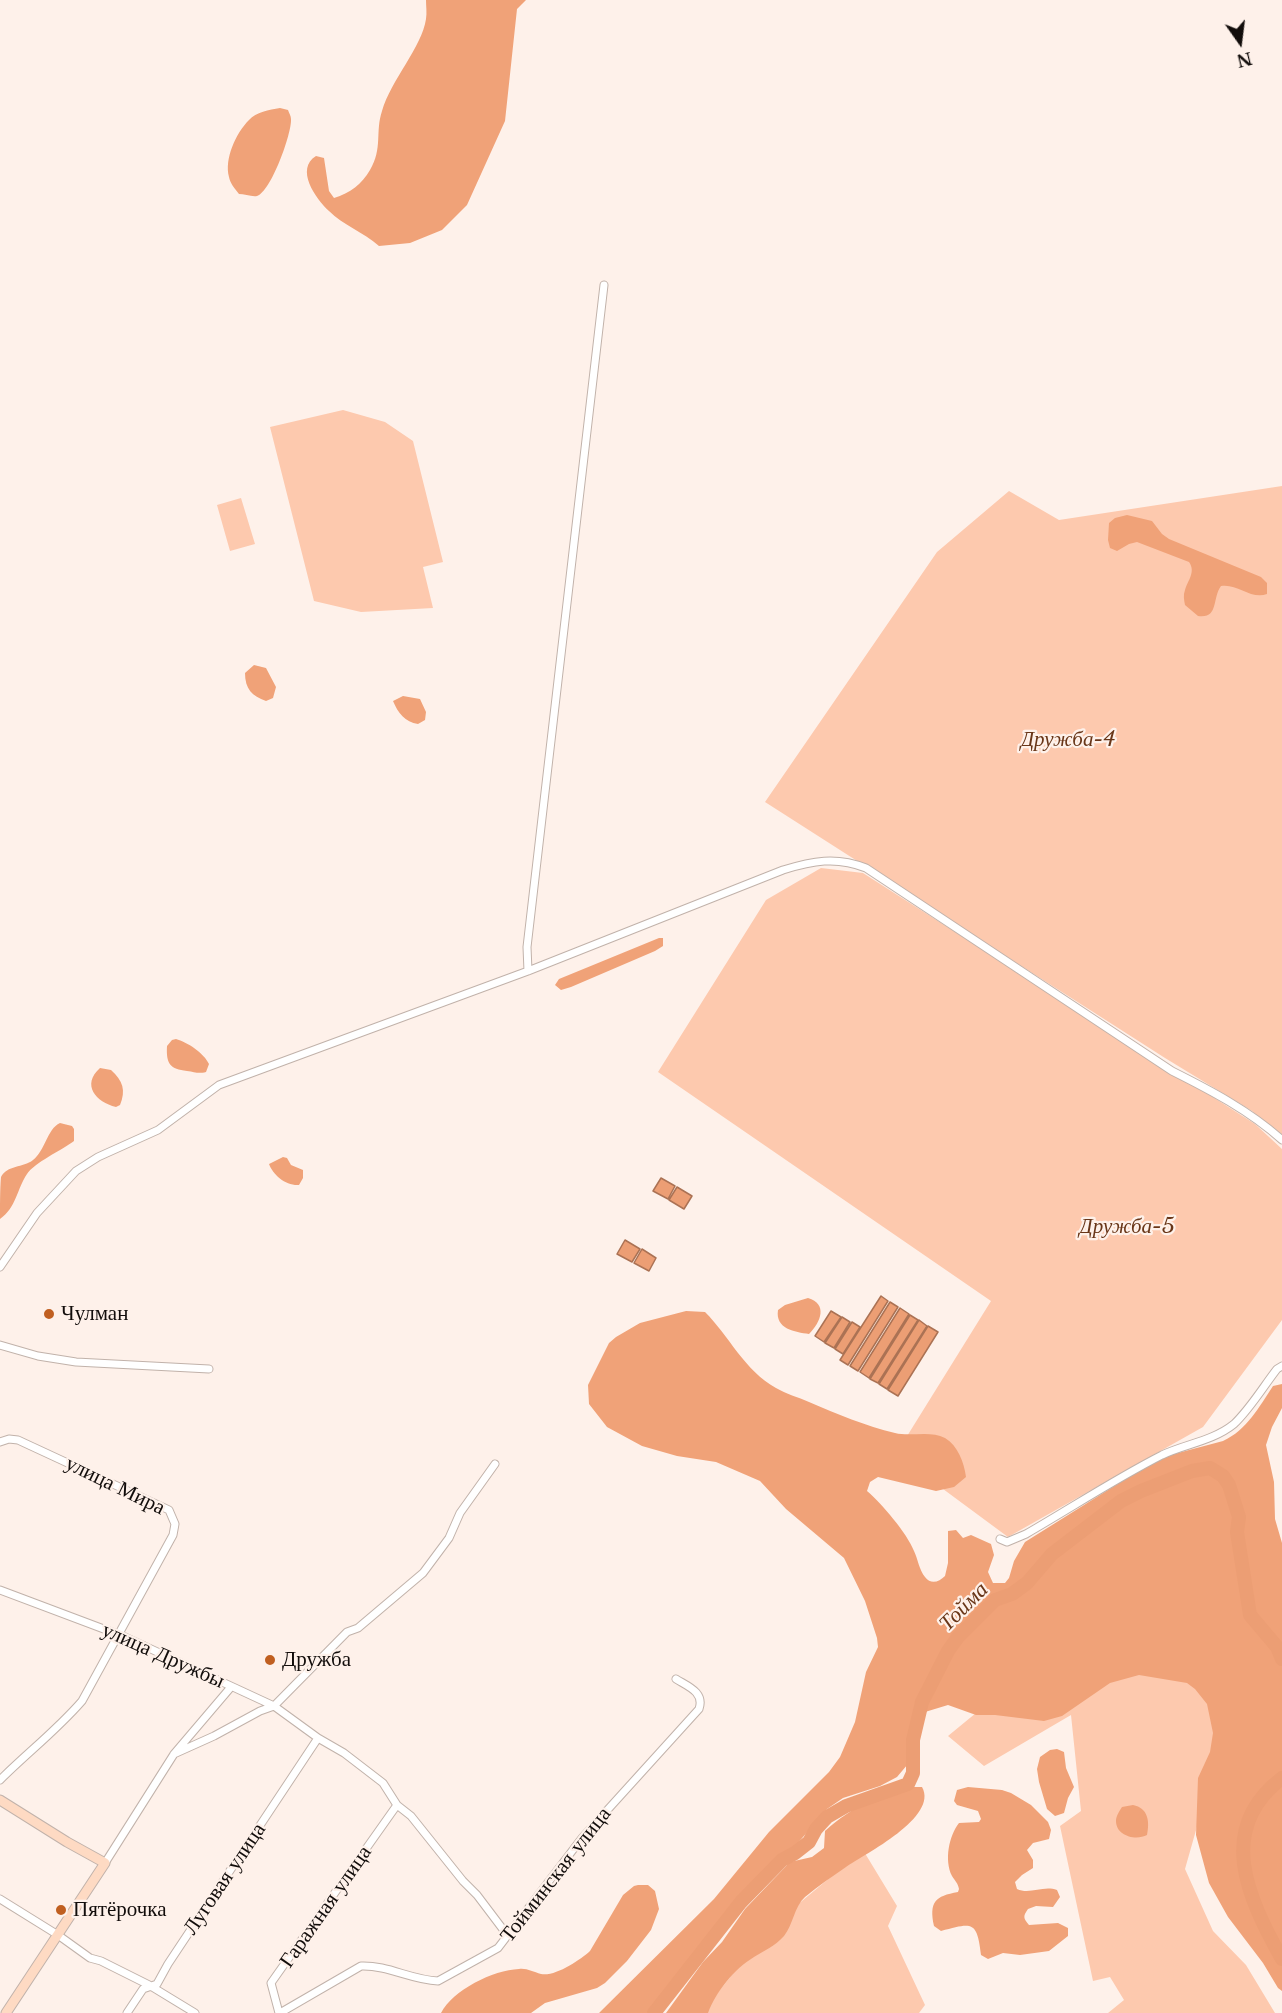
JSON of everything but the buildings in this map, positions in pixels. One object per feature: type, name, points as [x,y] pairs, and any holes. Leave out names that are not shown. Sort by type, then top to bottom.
[{"type":"street","points":[[528,971],[527,947],[604,285]]},
{"type":"street","points":[[0,1267],[37,1214],[76,1171],[98,1156],[158,1130],[219,1084],[528,971],[783,870],[813,862],[843,861],[866,868],[1172,1071],[1262,1121],[1282,1140]]},
{"type":"street","points":[[0,1345],[38,1356],[76,1362],[209,1369]]},
{"type":"street","points":[[1000,1539],[1007,1542],[1026,1534],[1140,1466],[1224,1431],[1235,1423],[1282,1366]]},
{"type":"street","name":"улица Мира","points":[[0,1442],[9,1439],[18,1440],[169,1510],[172,1514],[175,1524],[173,1535],[118,1634]]},
{"type":"street","points":[[174,1754],[274,1706],[347,1632],[358,1628],[423,1573],[449,1538],[460,1513],[495,1464]]},
{"type":"street","name":"улица Дружбы","points":[[0,1590],[118,1634],[274,1706],[318,1738],[344,1753],[382,1783],[398,1805],[411,1816],[477,1895],[508,1936]]},
{"type":"street","points":[[0,1780],[82,1701],[118,1634]]},
{"type":"street","name":"Тойминская улица","points":[[280,2013],[361,1966],[375,1965],[429,1981],[438,1981],[498,1948],[582,1838],[699,1709],[701,1702],[699,1696],[676,1679]]},
{"type":"street","points":[[6,2013],[174,1754],[231,1687]]},
{"type":"street","name":"Луговая улица","points":[[127,2013],[143,1989],[157,1984],[318,1738]]},
{"type":"street","points":[[0,1800],[105,1863]]},
{"type":"street","name":"Гаражная улица","points":[[280,2013],[272,1983],[398,1805]]},
{"type":"street","points":[[0,1899],[90,1958],[101,1961],[149,1985],[195,2013]]},
{"type":"green space","points":[[343,410],[385,422],[413,441],[443,562],[423,567],[433,608],[361,612],[314,601],[270,427]]},
{"type":"green space","name":"Дружба-4","points":[[1282,486],[1282,1138],[1252,1111],[1165,1058],[765,802],[937,552],[1009,491],[1059,520]]},
{"type":"green space","points":[[241,498],[255,544],[230,551],[217,505]]},
{"type":"green space","name":"Дружба-5","points":[[821,868],[863,873],[1255,1124],[1282,1149],[1282,1320],[1203,1427],[1008,1537],[893,1452],[904,1441],[991,1301],[658,1072],[766,900]]},
{"type":"green space","points":[[1117,1597],[1238,1682],[1185,1869],[1213,1931],[1246,1965],[1275,2013],[1108,2013],[1124,2000],[1110,1977],[1093,1981],[1060,1826],[1081,1811],[1071,1715],[984,1766],[948,1736]]},
{"type":"green space","points":[[863,1850],[897,1906],[888,1926],[925,2005],[919,2013],[701,2013],[772,1926]]},
{"type":"shaded area","points":[[426,0],[526,0],[517,9],[505,121],[467,205],[442,230],[410,243],[379,246],[340,220],[324,205],[309,184],[307,168],[316,156],[324,158],[329,191],[334,198],[355,187],[367,175],[378,147],[380,119],[386,99],[423,30]]},
{"type":"shaded area","points":[[280,108],[288,110],[291,118],[284,148],[274,174],[263,192],[257,196],[239,194],[230,181],[228,170],[230,154],[236,139],[252,117]]},
{"type":"shaded area","points":[[1127,515],[1152,521],[1169,539],[1261,577],[1267,583],[1267,594],[1255,595],[1233,587],[1221,586],[1212,611],[1205,616],[1198,616],[1185,605],[1184,601],[1184,592],[1192,573],[1189,562],[1137,542],[1117,551],[1110,548],[1109,523],[1115,518]]},
{"type":"shaded area","points":[[254,665],[266,668],[276,687],[273,698],[266,701],[261,699],[248,688],[245,673]]},
{"type":"shaded area","points":[[403,696],[420,699],[426,712],[425,720],[418,724],[403,716],[393,701]]},
{"type":"shaded area","points":[[663,938],[663,946],[655,951],[571,987],[561,990],[555,985],[559,979]]},
{"type":"shaded area","points":[[176,1039],[190,1045],[203,1056],[209,1064],[206,1072],[181,1070],[170,1064],[167,1057],[167,1046]]},
{"type":"shaded area","points":[[100,1068],[111,1070],[121,1082],[123,1095],[120,1105],[116,1107],[102,1101],[93,1092],[91,1086],[94,1074]]},
{"type":"shaded area","points":[[60,1123],[72,1126],[74,1141],[42,1161],[27,1174],[10,1209],[0,1219],[1,1177],[7,1170],[33,1160],[52,1130]]},
{"type":"shaded area","points":[[283,1157],[287,1158],[291,1165],[303,1170],[303,1178],[299,1185],[285,1182],[271,1168],[269,1164]]},
{"type":"shaded area","points":[[661,1178],[675,1186],[668,1199],[653,1191]]},
{"type":"shaded area","points":[[677,1187],[692,1196],[684,1209],[669,1200]]},
{"type":"shaded area","points":[[625,1240],[640,1249],[632,1262],[617,1254]]},
{"type":"shaded area","points":[[642,1249],[656,1258],[649,1271],[634,1263]]},
{"type":"shaded area","points":[[881,1296],[888,1301],[848,1365],[840,1360]]},
{"type":"shaded area","points":[[808,1298],[818,1304],[820,1309],[817,1324],[809,1334],[792,1331],[783,1325],[778,1316],[778,1310],[785,1305]]},
{"type":"shaded area","points":[[890,1302],[898,1307],[858,1371],[850,1366]]},
{"type":"shaded area","points":[[900,1308],[909,1314],[869,1378],[860,1372]]},
{"type":"shaded area","points":[[686,1311],[705,1312],[746,1363],[765,1381],[780,1390],[873,1427],[901,1434],[939,1436],[953,1445],[962,1460],[966,1477],[954,1487],[936,1491],[878,1477],[870,1482],[867,1491],[900,1528],[911,1544],[923,1574],[932,1582],[945,1576],[948,1563],[948,1531],[956,1530],[963,1538],[971,1535],[991,1544],[994,1555],[988,1572],[993,1583],[1005,1583],[1025,1542],[1159,1458],[1223,1441],[1239,1431],[1252,1417],[1273,1386],[1282,1384],[1282,1408],[1266,1445],[1274,1482],[1275,1519],[1282,1543],[1282,1991],[1228,1917],[1209,1883],[1196,1835],[1198,1778],[1210,1752],[1213,1733],[1207,1704],[1187,1683],[1139,1675],[1110,1683],[1062,1716],[1044,1721],[976,1715],[948,1705],[925,1712],[913,1758],[897,1777],[880,1786],[843,1798],[827,1809],[659,2005],[647,2013],[599,2013],[714,1899],[769,1832],[829,1772],[840,1757],[855,1722],[866,1672],[878,1647],[865,1601],[844,1558],[786,1509],[760,1481],[716,1462],[677,1456],[642,1446],[607,1427],[589,1404],[588,1385],[609,1343],[640,1323]]},
{"type":"shaded area","points":[[831,1311],[841,1317],[824,1342],[815,1336]]},
{"type":"shaded area","points":[[910,1315],[918,1320],[878,1383],[870,1379]]},
{"type":"shaded area","points":[[842,1317],[850,1322],[834,1348],[825,1343]]},
{"type":"shaded area","points":[[919,1320],[927,1326],[887,1389],[879,1384]]},
{"type":"shaded area","points":[[852,1322],[860,1327],[843,1354],[835,1349]]},
{"type":"shaded area","points":[[928,1326],[938,1332],[898,1396],[888,1390]]},
{"type":"shaded area","points":[[1057,1749],[1064,1752],[1066,1768],[1074,1787],[1064,1813],[1055,1816],[1047,1809],[1037,1769],[1040,1757],[1050,1750]]},
{"type":"shaded area","points":[[914,1787],[922,1787],[924,1799],[920,1810],[910,1822],[883,1844],[805,1897],[798,1906],[784,1936],[733,1974],[721,1989],[708,2013],[666,2013],[745,1909],[790,1862],[812,1857],[824,1848],[825,1831],[846,1814],[878,1798]]},
{"type":"shaded area","points":[[968,1787],[1011,1793],[1031,1805],[1048,1822],[1051,1830],[1049,1839],[1033,1843],[1027,1850],[1033,1860],[1033,1868],[1015,1882],[1017,1889],[1022,1891],[1057,1890],[1060,1897],[1053,1907],[1036,1906],[1028,1909],[1025,1915],[1029,1925],[1058,1923],[1068,1928],[1068,1936],[1049,1951],[1020,1955],[1003,1953],[988,1959],[981,1955],[977,1935],[971,1927],[960,1926],[941,1931],[934,1926],[933,1906],[939,1898],[958,1892],[959,1889],[948,1863],[953,1835],[959,1823],[979,1822],[981,1819],[978,1811],[957,1805],[954,1801],[957,1790]]},
{"type":"shaded area","points":[[1133,1805],[1142,1809],[1147,1816],[1147,1835],[1143,1837],[1127,1836],[1117,1826],[1117,1817],[1122,1807]]},
{"type":"shaded area","points":[[638,1885],[648,1885],[655,1891],[659,1909],[651,1930],[627,1961],[605,1983],[597,1988],[545,2003],[531,2013],[441,2013],[464,1989],[486,1977],[509,1970],[522,1969],[547,1974],[574,1963],[590,1951],[623,1895]]},
{"type":"waterway","name":"Тойма","points":[[654,2013],[741,1902],[782,1860],[809,1842],[816,1829],[827,1817],[846,1806],[908,1784],[913,1773],[913,1740],[922,1702],[948,1651],[958,1637],[995,1600],[1012,1594],[1027,1583],[1052,1554],[1121,1501],[1192,1471],[1210,1468],[1223,1476],[1229,1485],[1239,1517],[1237,1532],[1250,1615],[1277,1647],[1282,1659]]},
{"type":"waterway","name":"Тойма","points":[[1282,1778],[1261,1798],[1249,1819],[1244,1842],[1244,1865],[1249,1888],[1269,1936],[1282,1959]]},
{"type":"place","name":"Чулман","points":[[49,1314]]},
{"type":"place","name":"Дружба","points":[[270,1660]]},
{"type":"place","name":"Пятёрочка","points":[[61,1910]]}]
